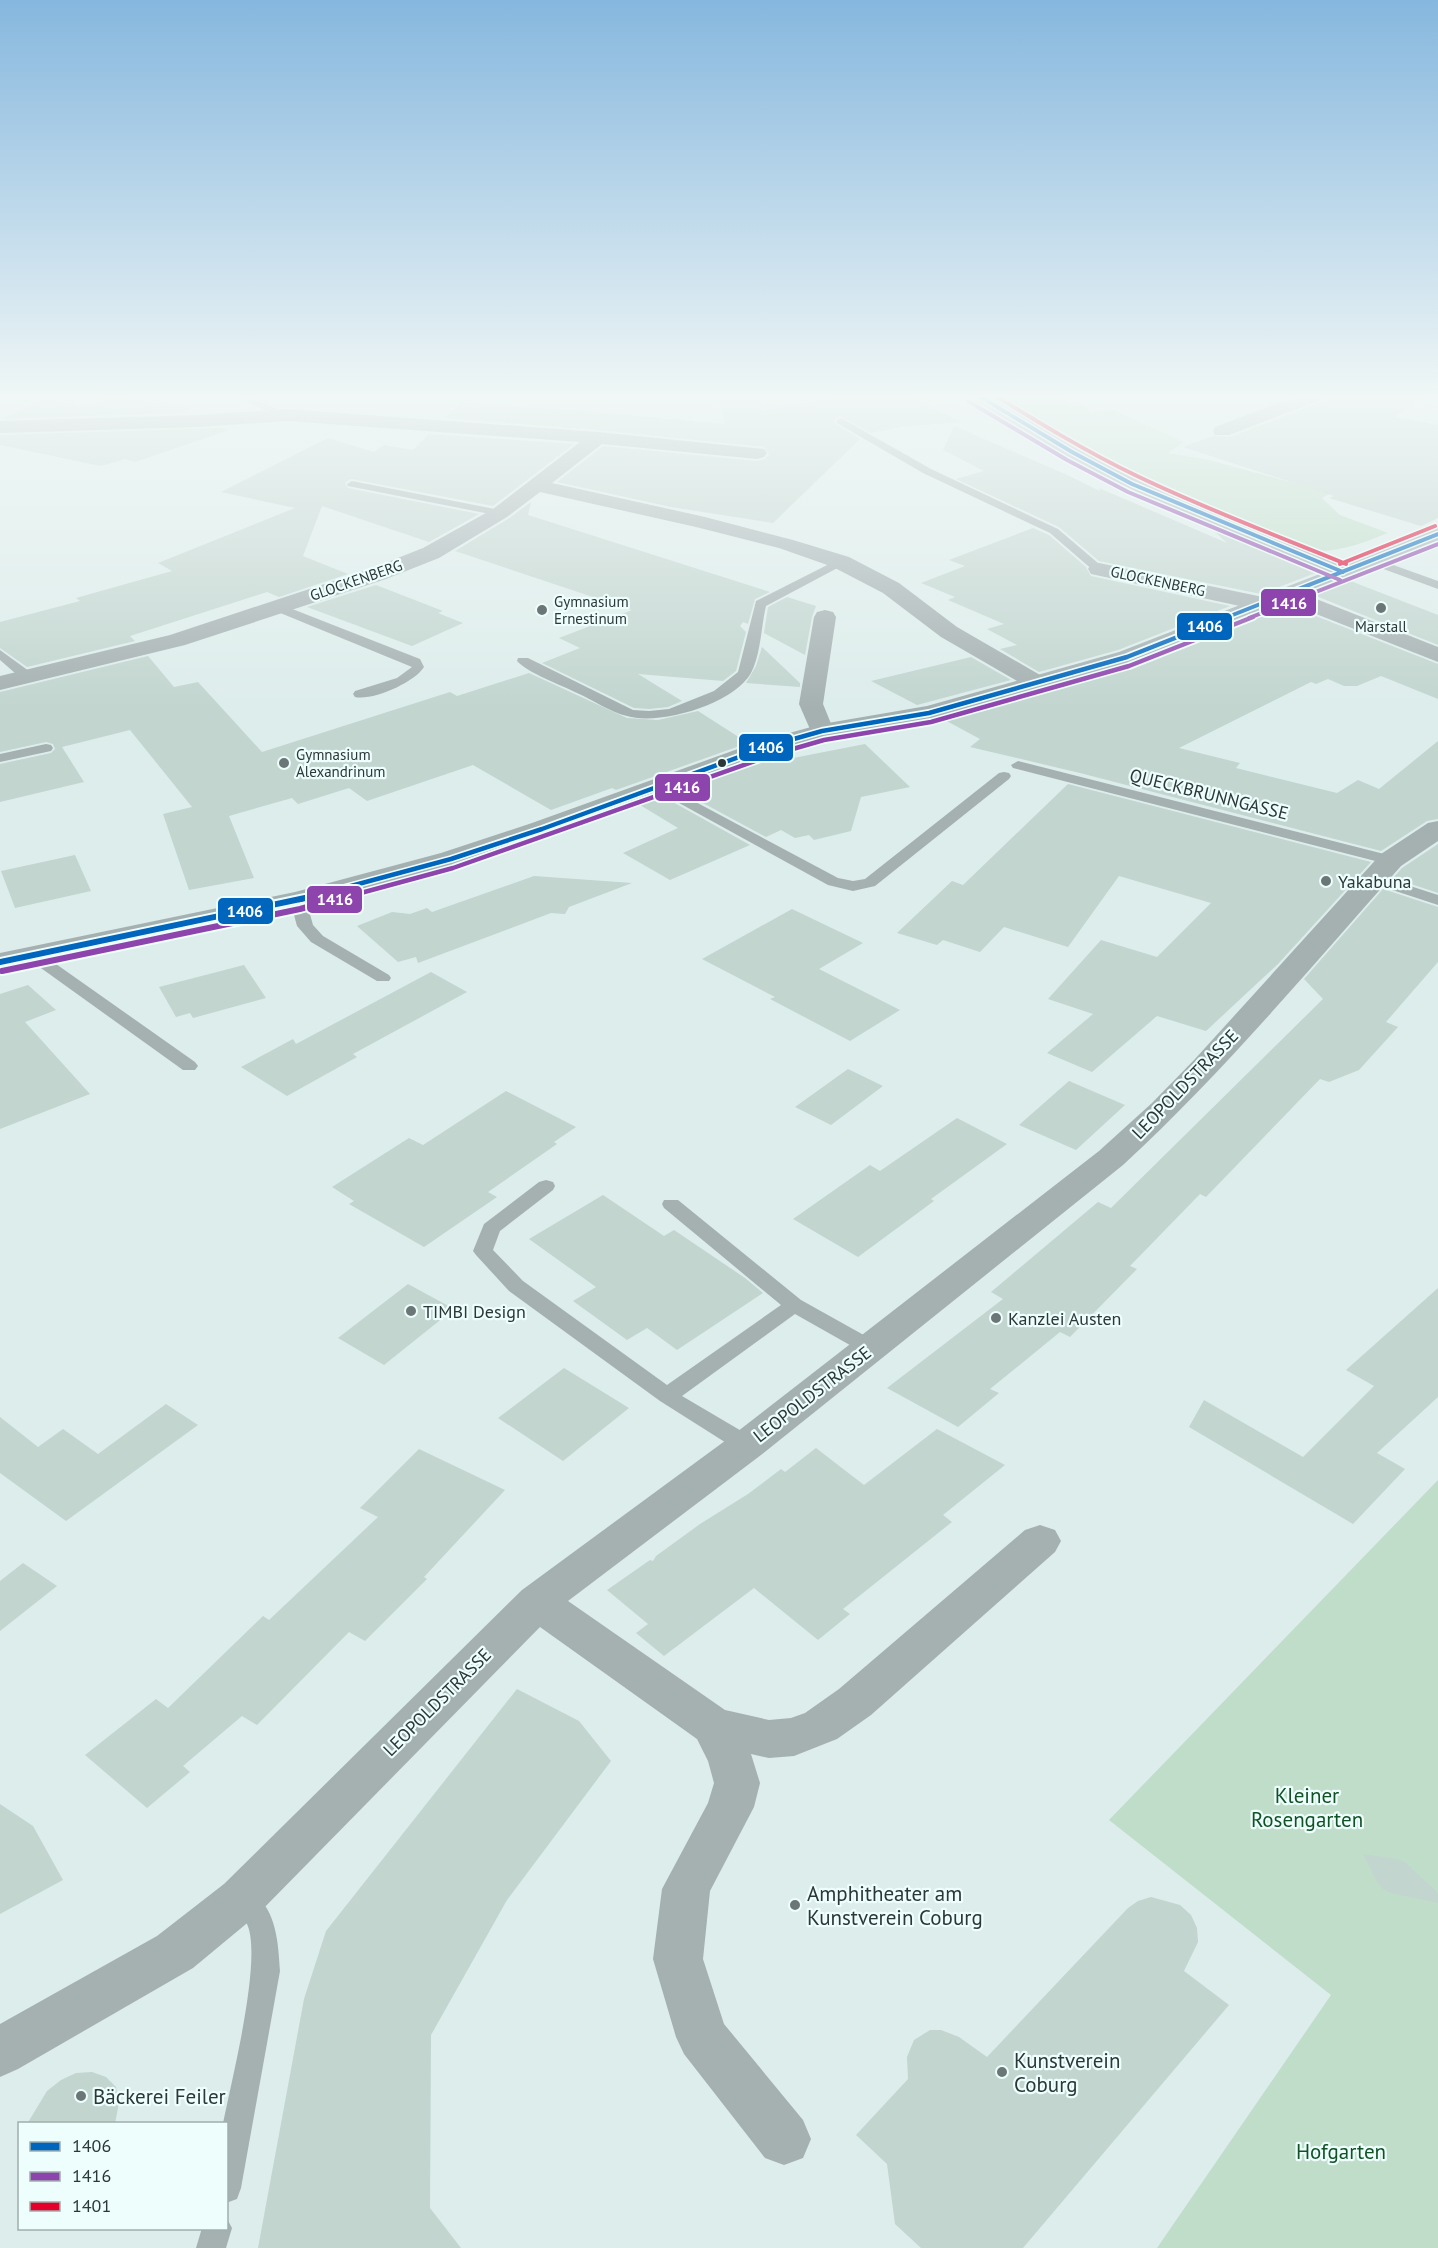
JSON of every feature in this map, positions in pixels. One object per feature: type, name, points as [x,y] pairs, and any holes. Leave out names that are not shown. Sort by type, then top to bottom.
[{"type":"street","name":"GLOCKENBERG","points":[[0,683],[177,640],[378,574],[431,553],[500,513],[521,498]]},
{"type":"street","points":[[592,498],[698,521],[786,544],[841,562],[891,588],[950,632],[1039,684]]},
{"type":"street","points":[[1164,498],[1343,572]]},
{"type":"street","points":[[0,962],[298,900],[451,859],[542,829],[769,746],[822,731],[929,713],[1039,684],[1127,657],[1438,534]]},
{"type":"street","name":"GLOCKENBERG","points":[[1099,569],[1263,604]]},
{"type":"street","points":[[1286,594],[1438,655]]},
{"type":"street","points":[[822,731],[811,704],[825,618]]},
{"type":"street","name":"LEOPOLDSTRASSE","points":[[0,2052],[175,1952],[241,1899],[537,1602],[747,1445],[1112,1158],[1164,1110],[1206,1066],[1382,869],[1438,829]]},
{"type":"street","points":[[537,1602],[713,1726],[769,1739],[794,1737],[820,1726],[855,1702],[1040,1541]]},
{"type":"street","points":[[713,1726],[731,1760],[737,1783],[731,1807],[686,1889],[678,1959],[702,2037],[784,2139]]},
{"type":"lane","points":[[423,498],[500,513]]},
{"type":"lane","name":"GLOCKENBERG","points":[[984,498],[1064,537],[1084,560],[1099,569]]},
{"type":"lane","points":[[1371,561],[1438,585]]},
{"type":"lane","points":[[523,661],[629,713],[660,715],[682,710],[726,688],[745,672],[760,604],[841,562]]},
{"type":"lane","points":[[277,607],[415,662],[418,667],[416,673],[407,678],[360,694]]},
{"type":"lane","points":[[0,654],[28,677]]},
{"type":"lane","points":[[0,758],[46,748]]},
{"type":"lane","name":"QUECKBRUNNGASSE","points":[[1018,765],[1382,869]]},
{"type":"lane","points":[[657,787],[833,882],[853,886],[870,883],[1004,776]]},
{"type":"lane","points":[[1382,869],[1438,900]]},
{"type":"lane","points":[[298,900],[305,926],[317,939],[383,978]]},
{"type":"lane","points":[[33,955],[189,1066]]},
{"type":"lane","points":[[546,1186],[491,1228],[483,1251],[516,1286],[667,1396],[747,1445]]},
{"type":"lane","points":[[671,1204],[794,1305],[871,1348]]},
{"type":"lane","points":[[667,1396],[794,1305]]},
{"type":"lane","points":[[228,2178],[262,2004],[266,1971],[265,1944],[260,1918],[241,1899]]},
{"type":"lane","points":[[211,2248],[217,2230]]},
{"type":"green space","points":[[1182,498],[1322,498],[1340,515],[1388,533],[1359,544],[1318,551],[1294,547]]},
{"type":"green space","name":"Kleiner Rosengarten","points":[[1438,1480],[1438,2248],[1157,2248],[1331,1995],[1109,1820]]},
{"type":"building","points":[[248,498],[398,498],[479,514],[429,542],[322,506],[303,556],[348,574],[279,597],[267,592],[130,636],[135,641],[27,667],[0,648],[0,622],[80,601],[76,598],[172,571],[158,563],[295,508]]},
{"type":"building","points":[[450,498],[504,498],[493,506]]},
{"type":"building","points":[[630,498],[799,498],[773,523],[671,507]]},
{"type":"building","points":[[997,498],[1122,498],[1227,543],[1213,530],[1318,572],[1261,594],[1099,561],[1059,527]]},
{"type":"building","points":[[1329,498],[1438,498],[1438,518],[1421,526]]},
{"type":"building","points":[[531,502],[528,515],[770,592],[755,599],[748,624],[743,622],[740,626],[746,632],[736,671],[723,681],[638,674],[682,701],[668,707],[649,709],[634,708],[542,663],[580,648],[559,638],[632,610],[455,551],[508,519]]},
{"type":"building","points":[[1033,528],[1049,535],[1086,567],[1091,576],[1230,606],[1118,650],[1039,672],[1000,649],[1017,645],[987,629],[1004,624],[948,600],[955,597],[921,583],[965,566],[949,560]]},
{"type":"building","name":"Marstall","points":[[1348,580],[1438,615],[1438,645],[1311,594]]},
{"type":"building","points":[[376,585],[443,611],[438,613],[463,623],[412,646],[307,607]]},
{"type":"building","points":[[787,597],[816,606],[805,655],[764,633],[768,607]]},
{"type":"building","points":[[1285,604],[1438,664],[1438,699],[1381,676],[1357,686],[1344,686],[1328,679],[1316,684],[1311,682],[1179,748],[1240,763],[1236,768],[1337,793],[1358,780],[1379,789],[1438,741],[1438,819],[1427,821],[1381,851],[970,747],[980,739],[943,719],[1048,691],[1050,688],[1136,664]]},
{"type":"building","points":[[762,647],[800,683],[800,687],[746,683],[756,666]]},
{"type":"building","points":[[148,656],[174,687],[198,682],[262,752],[450,692],[457,696],[529,673],[627,718],[658,720],[698,711],[748,743],[616,790],[612,788],[551,810],[473,765],[367,801],[349,788],[298,804],[292,798],[229,816],[254,878],[189,890],[163,814],[192,807],[130,730],[62,747],[84,782],[0,802],[0,764],[51,753],[55,749],[53,744],[46,742],[0,752],[0,692]]},
{"type":"building","points":[[971,657],[1011,680],[917,705],[871,681]]},
{"type":"building","points":[[865,744],[910,787],[861,797],[851,831],[814,840],[809,835],[795,838],[781,830],[766,837],[679,790],[770,756],[778,761]]},
{"type":"building","points":[[1068,784],[1371,862],[1278,964],[1206,1031],[1157,1016],[1092,1072],[1047,1053],[1093,1014],[1048,999],[1101,940],[1157,957],[1211,903],[1119,876],[1068,947],[1004,927],[980,952],[943,940],[937,945],[897,933],[952,881],[963,885]]},
{"type":"building","points":[[662,796],[750,845],[670,880],[623,853],[678,828],[640,805]]},
{"type":"building","points":[[1438,844],[1438,893],[1393,878],[1402,868]]},
{"type":"building","points":[[75,855],[91,891],[15,908],[1,871]]},
{"type":"building","points":[[534,876],[632,883],[569,907],[565,914],[551,913],[418,963],[416,957],[398,962],[357,926],[392,912],[410,914],[427,908],[432,912]]},
{"type":"building","points":[[1383,889],[1438,907],[1438,962],[1386,1022],[1398,1027],[1359,1070],[1329,1082],[1320,1079],[1206,1197],[1200,1194],[1130,1266],[1137,1269],[1070,1337],[1060,1332],[990,1389],[999,1393],[958,1427],[887,1388],[1003,1299],[991,1292],[1098,1202],[1111,1208],[1323,999],[1304,979]]},
{"type":"building","points":[[792,909],[863,943],[819,969],[900,1010],[850,1041],[770,999],[775,997],[702,959]]},
{"type":"building","points":[[244,965],[266,998],[193,1018],[190,1013],[176,1017],[159,987]]},
{"type":"building","points":[[431,972],[467,992],[353,1054],[357,1057],[287,1096],[241,1067],[293,1039],[296,1044]]},
{"type":"building","points":[[28,985],[56,1010],[25,1022],[90,1094],[0,1129],[0,994]]},
{"type":"building","points":[[848,1069],[883,1086],[831,1125],[795,1107]]},
{"type":"building","points":[[1069,1081],[1125,1105],[1076,1150],[1019,1125]]},
{"type":"building","points":[[506,1091],[576,1127],[554,1142],[557,1144],[488,1192],[497,1197],[424,1247],[349,1204],[354,1201],[332,1187],[409,1138],[423,1145]]},
{"type":"building","points":[[957,1118],[1007,1144],[931,1199],[934,1201],[858,1257],[793,1219],[870,1165],[880,1171]]},
{"type":"building","points":[[603,1195],[664,1236],[674,1230],[745,1278],[763,1293],[677,1350],[647,1328],[627,1340],[573,1301],[596,1287],[529,1239]]},
{"type":"building","points":[[408,1284],[454,1309],[384,1365],[338,1338]]},
{"type":"building","points":[[1438,1288],[1438,1397],[1377,1453],[1405,1469],[1353,1524],[1189,1427],[1204,1400],[1303,1457],[1374,1386],[1346,1370]]},
{"type":"building","points":[[564,1368],[629,1408],[563,1461],[498,1418]]},
{"type":"building","points":[[166,1404],[198,1425],[66,1521],[0,1473],[0,1417],[38,1447],[63,1429],[98,1454]]},
{"type":"building","points":[[937,1429],[1005,1465],[943,1515],[952,1522],[843,1609],[850,1614],[818,1640],[754,1588],[664,1656],[636,1633],[648,1624],[607,1590],[650,1560],[653,1561],[656,1556],[700,1524],[748,1494],[781,1469],[785,1472],[816,1448],[864,1485]]},
{"type":"building","points":[[419,1449],[505,1490],[424,1577],[427,1579],[365,1641],[349,1632],[257,1725],[242,1716],[183,1766],[190,1772],[147,1808],[85,1755],[156,1699],[168,1708],[263,1616],[269,1620],[378,1517],[360,1508]]},
{"type":"building","points":[[23,1563],[57,1586],[0,1631],[0,1581]]},
{"type":"building","points":[[517,1689],[579,1721],[611,1761],[507,1900],[431,2035],[430,2208],[461,2248],[258,2248],[304,1999],[326,1931]]},
{"type":"building","points":[[0,1804],[33,1826],[63,1880],[0,1914]]},
{"type":"building","points":[[1363,1854],[1398,1859],[1406,1863],[1438,1893],[1438,1903],[1391,1893],[1383,1889],[1378,1884]]},
{"type":"building","name":"Kunstverein Coburg","points":[[1151,1897],[1180,1905],[1191,1915],[1197,1928],[1198,1942],[1184,1971],[1229,2005],[1023,2248],[921,2248],[895,2224],[887,2164],[856,2135],[908,2079],[907,2057],[914,2040],[930,2030],[941,2030],[959,2037],[987,2057],[1128,1908],[1138,1901]]},
{"type":"building","name":"Bäckerei Feiler","points":[[92,2072],[106,2077],[116,2087],[119,2102],[115,2122],[28,2122],[47,2091],[61,2080],[76,2073]]},
{"type":"transit line","name":"1416","points":[[1141,498],[1207,527],[1340,580]]},
{"type":"transit line","name":"1406","points":[[1163,498],[1343,572]]},
{"type":"transit line","name":"1401","points":[[1186,498],[1346,564]]},
{"type":"transit line","name":"1401","points":[[1340,564],[1435,526]]},
{"type":"transit line","name":"1406","points":[[0,962],[298,900],[451,859],[542,829],[769,746],[822,731],[929,713],[1127,657],[1438,534]]},
{"type":"transit line","name":"1416","points":[[2,971],[300,909],[453,868],[772,755],[824,740],[931,722],[1129,666],[1438,544]]},
{"type":"place","name":"Marstall","points":[[1381,608]]},
{"type":"place","name":"Gymnasium Ernestinum","points":[[542,610]]},
{"type":"place","name":"Gymnasium Alexandrinum","points":[[284,763]]},
{"type":"place","name":"Yakabuna","points":[[1326,881]]},
{"type":"place","name":"TIMBI Design","points":[[411,1311]]},
{"type":"place","name":"Kanzlei Austen","points":[[996,1318]]},
{"type":"place","name":"Amphitheater am Kunstverein Coburg","points":[[795,1905]]},
{"type":"place","name":"Kunstverein Coburg","points":[[1002,2072]]},
{"type":"place","name":"Bäckerei Feiler","points":[[81,2096]]},
{"type":"park label","name":"Hofgarten","points":[[1341,2151]]}]
